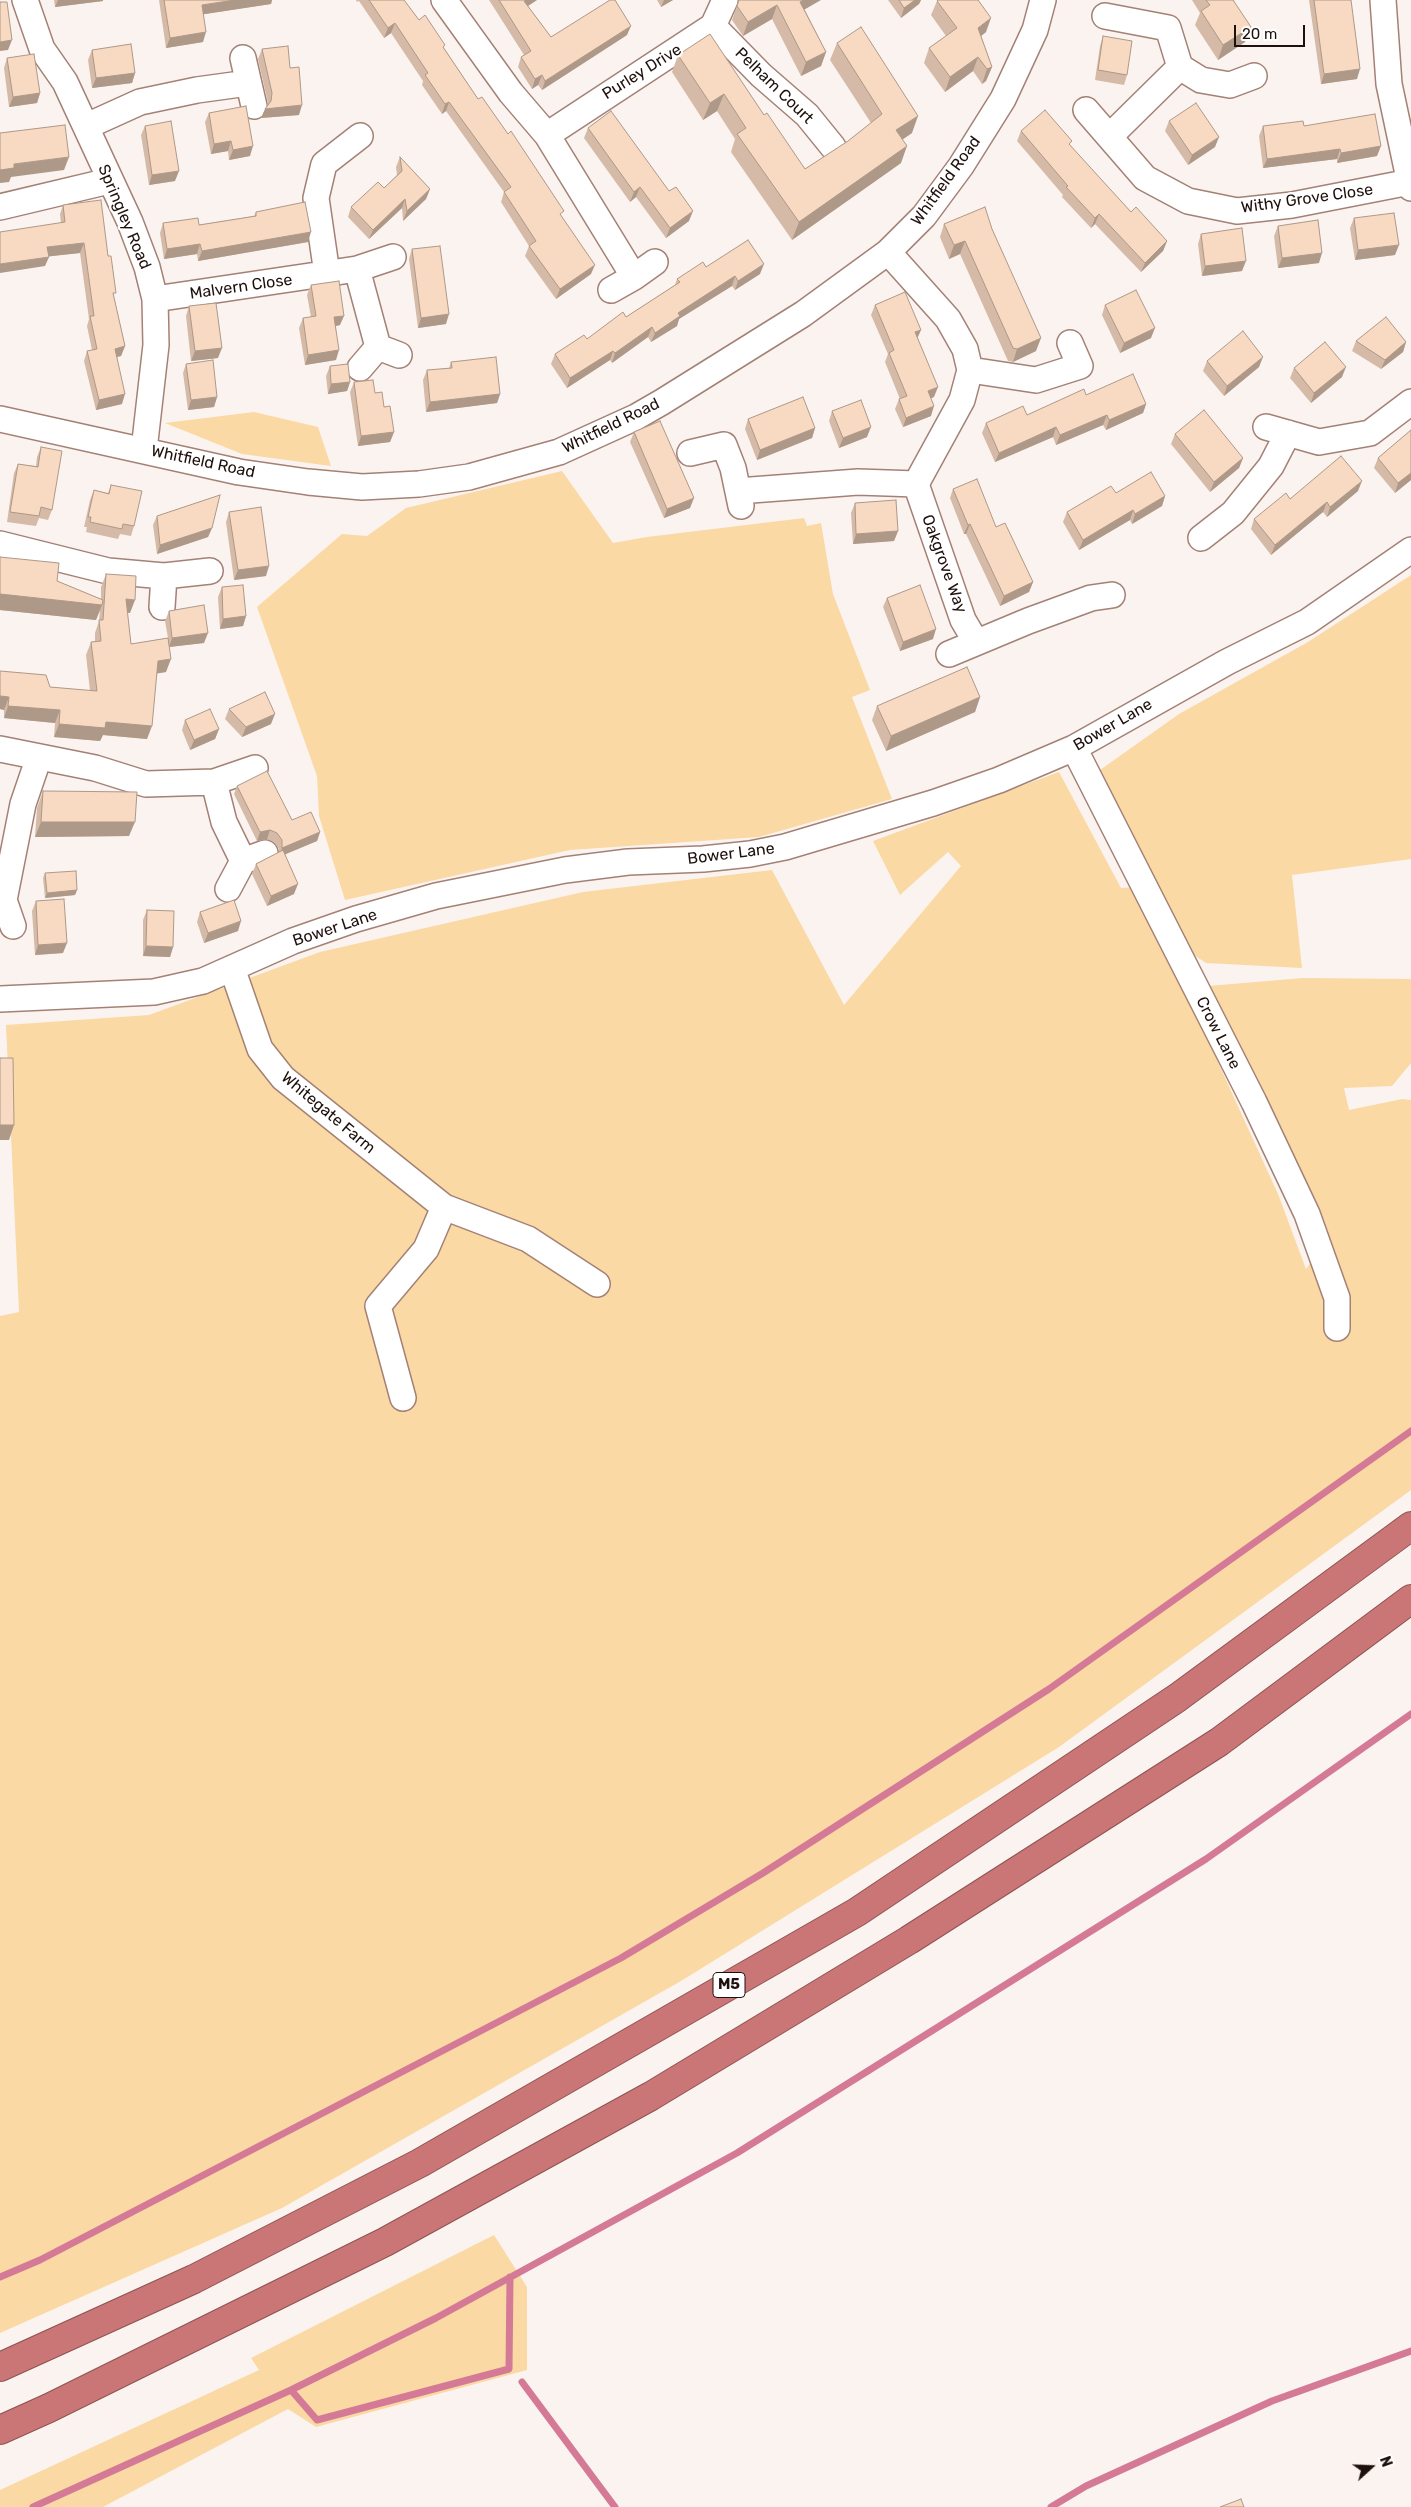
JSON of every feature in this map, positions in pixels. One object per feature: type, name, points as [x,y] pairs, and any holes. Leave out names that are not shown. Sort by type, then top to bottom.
[{"type":"highway","name":"M5","points":[[0,2367],[194,2279],[420,2163],[856,1912],[1177,1698],[1411,1526]]},
{"type":"highway","points":[[0,2430],[385,2242],[651,2096],[909,1940],[1219,1742],[1411,1599]]},
{"type":"street","name":"Springley Road","points":[[25,0],[42,49],[65,82],[87,126],[109,181],[130,222],[147,267],[155,299],[156,345],[144,450]]},
{"type":"street","points":[[444,0],[511,93],[547,135],[634,277]]},
{"type":"street","points":[[714,26],[725,0]]},
{"type":"street","name":"Whitfield Road","points":[[0,419],[239,472],[308,482],[362,487],[418,484],[469,477],[559,452],[656,406],[803,314],[888,252],[924,216],[940,195],[961,166],[1003,99],[1034,30],[1042,0]]},
{"type":"street","points":[[1383,0],[1389,84],[1410,185]]},
{"type":"street","points":[[1105,16],[1168,28],[1180,67],[1201,80],[1230,85],[1252,85]]},
{"type":"street","name":"Purley Drive","points":[[547,135],[714,26]]},
{"type":"street","name":"Pelham Court","points":[[714,26],[761,75],[808,115],[832,147]]},
{"type":"street","points":[[87,126],[140,102],[197,90],[251,95],[243,58]]},
{"type":"street","points":[[1110,136],[1180,67]]},
{"type":"street","name":"Withy Grove Close","points":[[1086,110],[1145,178],[1188,201],[1237,211],[1292,205],[1410,185]]},
{"type":"street","points":[[326,274],[316,198],[324,164],[360,136]]},
{"type":"street","points":[[0,207],[109,181]]},
{"type":"street","points":[[690,453],[724,446],[738,491],[740,506],[770,502],[782,486],[858,482],[916,484],[962,400],[970,370],[965,349],[948,319],[888,252]]},
{"type":"street","name":"Malvern Close","points":[[155,299],[357,269],[393,257]]},
{"type":"street","points":[[611,290],[655,262]]},
{"type":"street","points":[[357,269],[388,351],[360,368]]},
{"type":"street","points":[[970,370],[1036,380],[1090,361],[1070,343]]},
{"type":"street","points":[[1201,538],[1238,506],[1271,466],[1277,430],[1319,442],[1370,433],[1411,402]]},
{"type":"street","name":"Oakgrove Way","points":[[916,484],[963,620],[976,642]]},
{"type":"street","points":[[0,544],[108,571],[164,576],[210,571]]},
{"type":"street","name":"Bower Lane","points":[[0,999],[154,992],[203,981],[293,941],[356,919],[436,896],[565,870],[628,862],[703,859],[750,854],[786,847],[952,797],[999,780],[1074,748],[1227,662],[1307,622],[1411,550]]},
{"type":"street","points":[[162,607],[164,576]]},
{"type":"street","points":[[949,654],[1090,598],[1112,595]]},
{"type":"street","name":"Crow Lane","points":[[1074,748],[1254,1102],[1307,1214],[1337,1298],[1337,1328]]},
{"type":"street","points":[[0,749],[95,768],[146,784],[214,782],[255,768]]},
{"type":"street","points":[[13,926],[2,900],[23,804],[39,757]]},
{"type":"street","points":[[214,782],[224,822],[254,857],[228,889]]},
{"type":"street","name":"Whitegate Farm","points":[[232,968],[260,1049],[282,1078],[444,1207],[528,1240],[597,1284]]},
{"type":"street","points":[[403,1398],[378,1306],[426,1249],[444,1207]]},
{"type":"shaded area","points":[[254,412],[318,427],[331,466],[242,454],[165,423]]},
{"type":"shaded area","points":[[562,471],[613,543],[647,537],[804,518],[807,526],[821,523],[833,594],[870,690],[852,697],[892,799],[759,837],[570,850],[345,900],[319,816],[317,776],[257,607],[342,534],[367,536],[406,508]]},
{"type":"shaded area","points":[[1411,575],[1411,859],[1292,875],[1302,968],[1206,963],[1188,951],[1159,892],[1134,896],[1180,979],[1278,1194],[1306,1269],[1323,1246],[1208,986],[1303,978],[1411,979],[1411,1063],[1392,1086],[1344,1088],[1349,1110],[1402,1099],[1411,1100],[1411,1490],[1059,1747],[681,1981],[282,2208],[0,2333],[0,1316],[19,1312],[6,1025],[149,1015],[320,952],[583,892],[772,870],[844,1005],[961,866],[948,852],[900,895],[873,841],[1059,772],[1121,888],[1155,886],[1100,770],[1179,714],[1308,642]]},
{"type":"shaded area","points":[[494,2235],[527,2287],[527,2370],[316,2427],[288,2409],[103,2507],[0,2507],[0,2490],[259,2370],[251,2358]]},
{"type":"building","points":[[164,0],[235,0],[202,5],[206,32],[170,38]]},
{"type":"building","points":[[369,0],[404,0],[419,20],[425,15],[445,45],[443,47],[478,99],[482,97],[508,134],[511,131],[564,211],[560,214],[595,265],[560,289],[529,246],[536,241],[504,192],[511,187],[449,102],[445,104],[425,75],[428,73],[395,23],[388,28]]},
{"type":"building","points":[[499,0],[526,0],[524,1],[551,37],[610,0],[615,0],[631,26],[545,81],[542,75],[535,79],[521,57],[531,51]]},
{"type":"building","points":[[739,0],[803,0],[800,2],[826,52],[806,62],[777,5],[748,22],[737,6]]},
{"type":"building","points":[[899,0],[915,0],[904,8]]},
{"type":"building","points":[[938,0],[978,0],[991,18],[978,28],[992,67],[987,69],[978,57],[950,77],[929,48],[957,28]]},
{"type":"building","points":[[1206,0],[1233,0],[1251,27],[1223,45],[1201,11],[1210,5]]},
{"type":"building","points":[[1314,0],[1351,0],[1360,69],[1324,74]]},
{"type":"building","points":[[0,2],[7,2],[12,40],[0,42]]},
{"type":"building","points":[[861,27],[918,116],[896,130],[907,146],[799,222],[737,134],[746,128],[724,94],[710,103],[678,55],[710,34],[764,115],[767,113],[805,169],[848,141],[882,114],[837,43]]},
{"type":"building","points":[[1103,36],[1132,41],[1127,75],[1098,70]]},
{"type":"building","points":[[131,44],[135,73],[96,78],[92,50]]},
{"type":"building","points":[[288,46],[290,68],[299,67],[302,105],[265,109],[271,101],[272,93],[262,49]]},
{"type":"building","points":[[34,54],[40,93],[13,97],[7,58]]},
{"type":"building","points":[[1196,103],[1219,137],[1192,155],[1169,121]]},
{"type":"building","points":[[246,106],[253,146],[233,150],[231,141],[214,144],[209,113]]},
{"type":"building","points":[[1045,110],[1072,141],[1069,144],[1131,212],[1136,207],[1167,241],[1145,263],[1099,214],[1095,218],[1066,187],[1068,186],[1021,131]]},
{"type":"building","points":[[611,111],[669,191],[676,187],[693,211],[670,228],[640,187],[634,192],[588,128]]},
{"type":"building","points":[[1375,114],[1381,146],[1341,153],[1340,149],[1267,159],[1263,126],[1303,121],[1304,126]]},
{"type":"building","points":[[171,121],[179,171],[152,175],[145,126]]},
{"type":"building","points":[[65,125],[69,157],[14,164],[14,168],[0,170],[0,133]]},
{"type":"building","points":[[400,157],[430,189],[407,211],[405,199],[373,230],[351,207],[378,182],[384,188],[402,171]]},
{"type":"building","points":[[101,200],[108,256],[111,256],[116,293],[113,293],[125,346],[115,349],[125,394],[99,400],[87,351],[97,349],[90,316],[94,316],[84,243],[47,247],[49,257],[0,264],[0,232],[65,222],[63,205]]},
{"type":"building","points":[[305,202],[311,232],[202,251],[200,244],[167,249],[163,223],[198,218],[199,225],[256,216],[256,212]]},
{"type":"building","points":[[985,207],[992,229],[1041,338],[1017,349],[1013,348],[965,241],[954,245],[944,224]]},
{"type":"building","points":[[1394,213],[1399,245],[1358,250],[1354,218]]},
{"type":"building","points":[[1318,220],[1322,253],[1282,258],[1278,226]]},
{"type":"building","points":[[1242,228],[1246,261],[1205,266],[1201,234]]},
{"type":"building","points":[[748,240],[764,264],[738,281],[735,276],[678,313],[680,316],[655,333],[652,327],[615,353],[613,351],[570,378],[555,354],[584,335],[587,339],[623,312],[626,317],[680,282],[677,279],[703,262],[706,267]]},
{"type":"building","points":[[440,246],[449,314],[421,318],[412,249]]},
{"type":"building","points":[[339,281],[344,316],[334,317],[339,350],[308,355],[303,318],[316,316],[311,285]]},
{"type":"building","points":[[1136,290],[1155,328],[1124,343],[1105,305]]},
{"type":"building","points":[[905,292],[921,330],[915,332],[938,387],[928,391],[934,406],[906,418],[899,399],[907,396],[889,353],[894,350],[875,305]]},
{"type":"building","points":[[216,303],[222,348],[195,351],[189,306]]},
{"type":"building","points":[[1386,317],[1406,342],[1385,360],[1356,341]]},
{"type":"building","points":[[1243,331],[1263,357],[1227,386],[1207,361]]},
{"type":"building","points":[[1325,342],[1346,367],[1314,393],[1294,368]]},
{"type":"building","points":[[496,357],[500,394],[430,402],[427,370],[452,368],[451,362]]},
{"type":"building","points":[[213,360],[217,397],[191,400],[186,364]]},
{"type":"building","points":[[348,364],[350,382],[331,384],[330,366]]},
{"type":"building","points":[[1133,374],[1146,404],[1109,420],[1107,415],[1060,435],[1056,427],[999,453],[986,423],[1023,406],[1027,415],[1084,389],[1086,395]]},
{"type":"building","points":[[373,380],[375,393],[382,392],[384,407],[390,406],[394,432],[361,436],[354,382]]},
{"type":"building","points":[[803,397],[815,428],[760,450],[748,419]]},
{"type":"building","points":[[861,400],[871,427],[843,438],[832,411]]},
{"type":"building","points":[[1204,410],[1243,458],[1214,482],[1175,434]]},
{"type":"building","points":[[660,421],[694,498],[667,509],[634,432]]},
{"type":"building","points":[[1411,430],[1411,473],[1398,483],[1378,458]]},
{"type":"building","points":[[41,447],[62,451],[52,510],[41,507],[39,516],[10,512],[18,464],[38,467]]},
{"type":"building","points":[[1341,456],[1362,481],[1330,507],[1327,502],[1275,545],[1254,519],[1286,493],[1290,499]]},
{"type":"building","points":[[1151,472],[1165,496],[1135,514],[1133,510],[1083,540],[1067,512],[1111,486],[1116,493]]},
{"type":"building","points":[[977,479],[996,527],[1005,523],[1033,582],[1004,596],[970,524],[968,525],[953,489]]},
{"type":"building","points":[[111,485],[142,491],[134,526],[123,524],[122,529],[90,522],[91,517],[88,517],[94,490],[109,494]]},
{"type":"building","points":[[220,495],[212,528],[160,545],[157,516]]},
{"type":"building","points":[[896,500],[898,531],[856,534],[855,503]]},
{"type":"building","points":[[261,507],[269,566],[238,570],[229,512]]},
{"type":"building","points":[[0,557],[59,563],[57,581],[103,600],[102,605],[0,594]]},
{"type":"building","points":[[106,574],[136,576],[135,600],[126,599],[131,644],[168,638],[171,659],[158,661],[152,726],[106,722],[105,728],[59,724],[60,710],[8,706],[9,697],[0,696],[0,671],[46,675],[50,687],[97,691],[91,642],[101,641],[99,620],[103,620]]},
{"type":"building","points":[[243,585],[246,616],[223,619],[222,587]]},
{"type":"building","points":[[920,585],[936,629],[903,642],[887,598]]},
{"type":"building","points":[[204,605],[208,633],[172,638],[169,611]]},
{"type":"building","points":[[967,667],[980,697],[891,736],[877,706]]},
{"type":"building","points":[[265,692],[275,714],[246,727],[229,709]]},
{"type":"building","points":[[210,709],[219,729],[194,740],[185,720]]},
{"type":"building","points":[[267,771],[292,820],[311,812],[320,832],[282,848],[282,840],[277,833],[270,830],[260,832],[237,786]]},
{"type":"building","points":[[43,791],[137,792],[135,822],[41,822]]},
{"type":"building","points":[[283,850],[298,884],[271,896],[256,864]]},
{"type":"building","points":[[76,871],[77,890],[47,893],[45,873]]},
{"type":"building","points":[[64,899],[67,943],[38,945],[36,901]]},
{"type":"building","points":[[234,900],[241,921],[208,933],[200,912]]},
{"type":"building","points":[[147,910],[174,911],[173,947],[146,946]]},
{"type":"building","points":[[0,1058],[13,1058],[14,1125],[0,1125]]},
{"type":"building","points":[[1241,2499],[1244,2507],[1220,2507]]},
{"type":"waterway","points":[[0,2277],[40,2260],[621,1958],[763,1873],[1049,1689],[1411,1431]]},
{"type":"waterway","points":[[33,2507],[291,2390],[436,2318],[737,2153],[1206,1859],[1411,1714]]},
{"type":"waterway","points":[[291,2390],[317,2420],[509,2369],[510,2277]]},
{"type":"waterway","points":[[1051,2507],[1086,2486],[1272,2401],[1411,2351]]},
{"type":"waterway","points":[[522,2382],[615,2507]]}]
